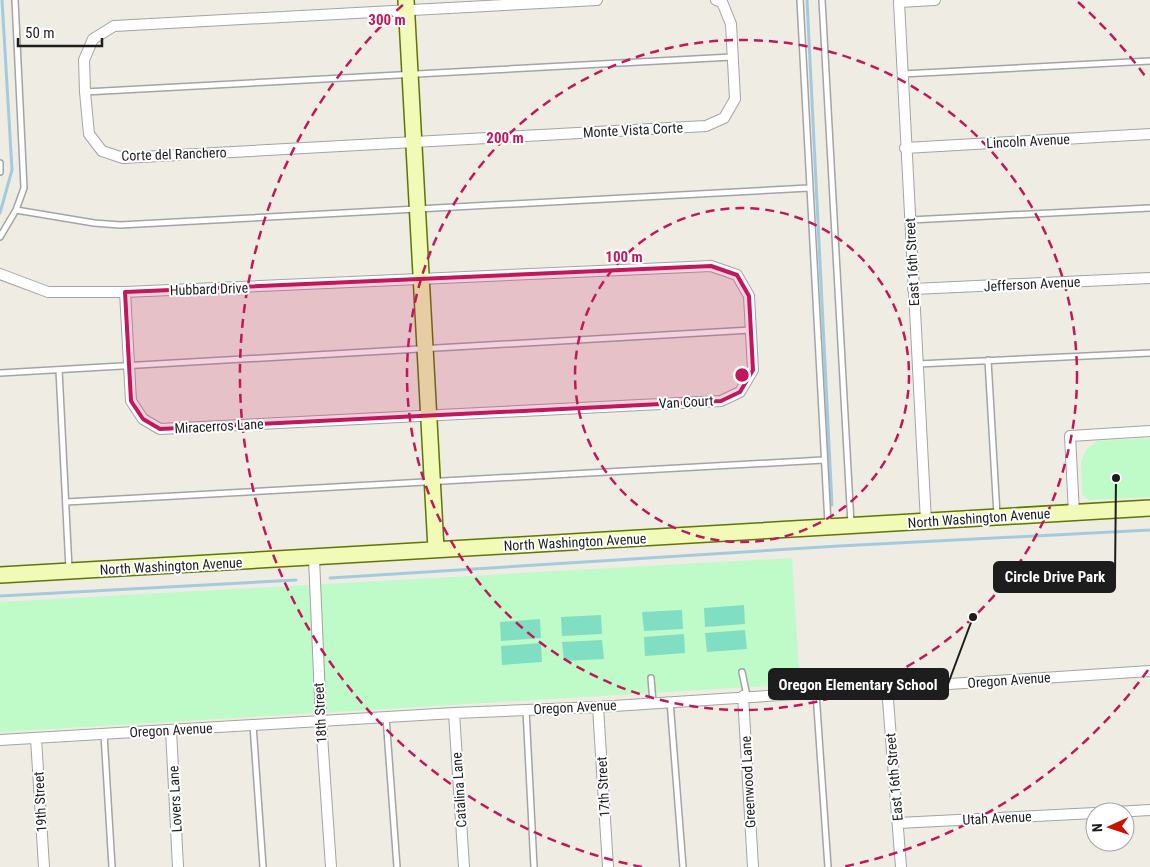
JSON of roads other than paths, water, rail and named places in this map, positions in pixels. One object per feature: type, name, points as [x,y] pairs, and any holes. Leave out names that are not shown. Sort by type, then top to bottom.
[{"type":"main road","points":[[407,5],[436,550]]},
{"type":"main road","name":"North Washington Avenue","points":[[0,575],[1150,508]]},
{"type":"street","points":[[407,5],[597,0]]},
{"type":"street","name":"Monte Vista Corte","points":[[414,143],[706,126],[724,118],[735,99],[731,24],[722,2],[716,0]]},
{"type":"street","name":"East 16th Street","points":[[926,522],[905,148],[899,2],[935,0]]},
{"type":"street","name":"Corte del Ranchero","points":[[407,5],[114,26],[94,39],[84,60],[85,92],[89,134],[102,151],[123,158],[414,143]]},
{"type":"street","name":"Lincoln Avenue","points":[[905,148],[1150,134]]},
{"type":"street","name":"Van Court","points":[[422,280],[712,266],[737,275],[749,296],[751,330],[753,370],[740,392],[721,400],[429,416]]},
{"type":"street","name":"Hubbard Drive","points":[[0,274],[48,292],[125,292],[422,280]]},
{"type":"street","name":"Jefferson Avenue","points":[[913,289],[1150,278]]},
{"type":"street","name":"Miracerros Lane","points":[[125,292],[131,401],[142,418],[160,429],[429,416]]},
{"type":"street","points":[[1074,513],[1070,436],[1150,431]]},
{"type":"street","name":"18th Street","points":[[314,558],[320,721],[331,867]]},
{"type":"street","name":"Oregon Avenue","points":[[0,740],[454,713],[598,707],[1150,671]]},
{"type":"street","name":"East 16th Street","points":[[887,687],[901,867]]},
{"type":"street","name":"Greenwood Lane","points":[[745,696],[753,867]]},
{"type":"street","name":"17th Street","points":[[598,707],[608,867]]},
{"type":"street","name":"Catalina Lane","points":[[454,713],[464,867]]},
{"type":"street","name":"Lovers Lane","points":[[171,730],[178,867]]},
{"type":"street","name":"19th Street","points":[[36,738],[44,867]]},
{"type":"street","points":[[1135,811],[1150,810]]},
{"type":"street","name":"Utah Avenue","points":[[898,823],[1085,814]]},
{"type":"lane","points":[[0,237],[16,210],[24,188],[15,0]]},
{"type":"lane","points":[[800,0],[828,527]]},
{"type":"lane","points":[[822,0],[851,526]]},
{"type":"lane","points":[[85,92],[732,57]]},
{"type":"lane","points":[[902,74],[1150,61]]},
{"type":"lane","points":[[0,163],[0,172]]},
{"type":"lane","points":[[16,210],[94,223],[120,225],[809,188]]},
{"type":"lane","points":[[909,220],[1150,208]]},
{"type":"lane","points":[[0,373],[129,364],[751,330]]},
{"type":"lane","points":[[917,364],[1150,352]]},
{"type":"lane","points":[[988,360],[997,518]]},
{"type":"lane","points":[[59,370],[69,571]]},
{"type":"lane","points":[[66,502],[823,460]]},
{"type":"lane","points":[[742,672],[745,696]]},
{"type":"lane","points":[[652,678],[653,703]]},
{"type":"lane","points":[[816,692],[828,867]]},
{"type":"lane","points":[[670,702],[683,867]]},
{"type":"lane","points":[[526,710],[534,867]]},
{"type":"lane","points":[[386,717],[397,867]]},
{"type":"lane","points":[[253,725],[263,867]]},
{"type":"lane","points":[[104,734],[112,867]]},
{"type":"waterway","points":[[0,213],[12,170],[2,0]]},
{"type":"waterway","points":[[807,0],[832,505]]},
{"type":"waterway","points":[[330,578],[839,546],[1150,530]]},
{"type":"waterway","points":[[0,596],[296,580]]},
{"type":"place","name":"Circle Drive Park","points":[[1116,478]]},
{"type":"place","name":"Oregon Elementary School","points":[[973,617]]}]
